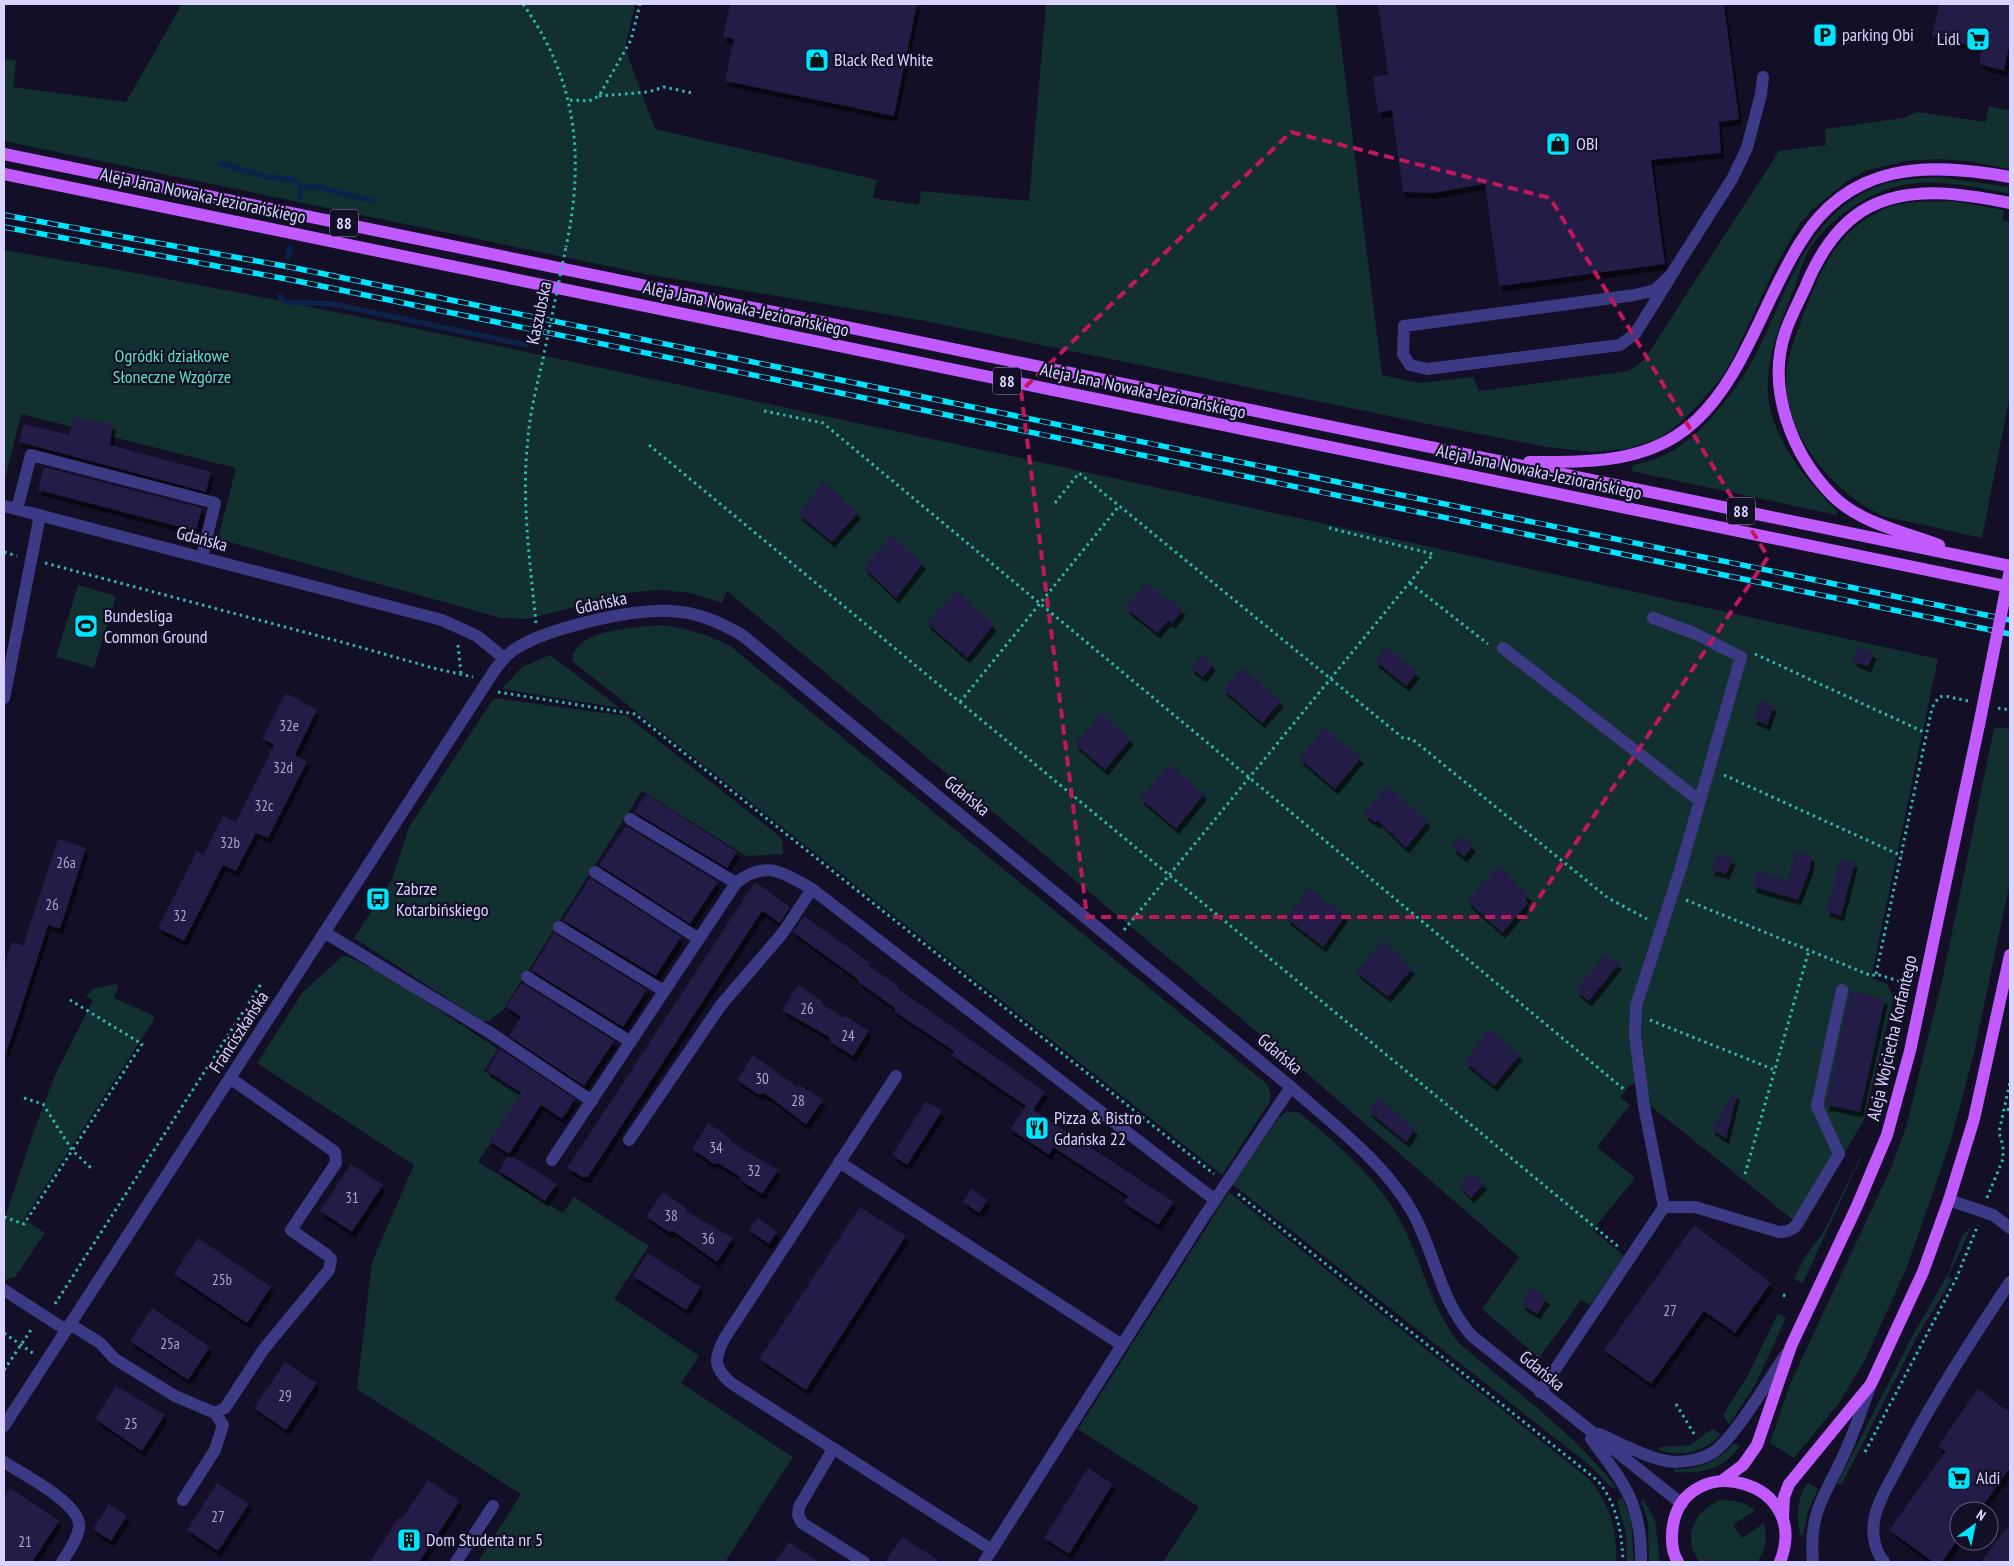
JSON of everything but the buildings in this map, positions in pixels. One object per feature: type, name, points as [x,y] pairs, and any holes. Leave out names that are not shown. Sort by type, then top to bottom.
[{"type":"main road","name":"Aleja Jana Nowaka-Jeziorańskiego","points":[[4,154],[2010,566]]},
{"type":"main road","points":[[1499,461],[1602,460],[1642,453],[1677,436],[1707,408],[1735,372],[1800,243],[1826,209],[1859,185],[1890,173],[1941,168],[2010,177]]},
{"type":"main road","name":"Aleja Jana Nowaka-Jeziorańskiego","points":[[4,174],[2010,587]]},
{"type":"main road","points":[[1984,561],[1874,522],[1853,511],[1834,496],[1806,463],[1786,420],[1778,377],[1784,335],[1818,258],[1842,227],[1869,208],[1898,196],[1942,193],[1972,196],[2010,204]]},
{"type":"main road","name":"Aleja Wojciecha Korfantego","points":[[1723,1480],[1743,1465],[1757,1446],[1791,1346],[1857,1206],[1887,1135],[1910,1051],[2010,570]]},
{"type":"main road","points":[[1780,1562],[1786,1544],[1783,1518],[1784,1497],[1790,1484],[1871,1384],[1919,1280],[1949,1200],[1985,1076],[2010,954]]},
{"type":"main road","points":[[1676,1560],[1671,1538],[1674,1519],[1682,1504],[1693,1492],[1708,1484],[1723,1480],[1743,1482],[1759,1489],[1772,1500],[1783,1518]]},
{"type":"street","points":[[1676,268],[1661,286],[1635,295],[1404,326],[1403,354],[1410,365],[1427,370],[1620,345],[1635,334],[1676,268],[1740,164],[1754,125],[1763,78]]},
{"type":"street","points":[[16,509],[31,455],[215,503],[202,557]]},
{"type":"street","name":"Gdańska","points":[[4,506],[442,620],[466,629],[504,658],[524,644],[537,639],[620,615],[650,611],[687,613],[723,624],[763,652],[1116,941],[1291,1087],[1370,1158],[1401,1195],[1413,1213],[1447,1297],[1464,1328],[1483,1346],[1582,1426],[1682,1504]]},
{"type":"street","points":[[4,698],[40,516]]},
{"type":"street","points":[[1540,1392],[1664,1207],[1644,1106],[1635,1035],[1635,1014],[1640,990],[1672,894],[1741,657],[1694,633],[1652,618]]},
{"type":"street","points":[[1503,648],[1700,801]]},
{"type":"street","name":"Franciszkańska","points":[[4,1426],[484,684],[504,658]]},
{"type":"street","points":[[630,819],[736,884]]},
{"type":"street","points":[[552,1160],[736,884],[749,873],[768,870],[786,874],[812,889],[1214,1200]]},
{"type":"street","points":[[595,872],[699,939]]},
{"type":"street","points":[[630,1140],[721,1005],[782,934],[812,889]]},
{"type":"street","points":[[559,927],[664,992]]},
{"type":"street","points":[[324,932],[489,1032],[592,1100]]},
{"type":"street","points":[[527,976],[631,1042]]},
{"type":"street","points":[[1664,1207],[1695,1207],[1779,1232],[1788,1231],[1795,1227],[1803,1217],[1839,1154],[1817,1106],[1842,990]]},
{"type":"street","points":[[896,1076],[724,1338],[718,1351],[716,1364],[721,1374],[731,1383],[992,1550]]},
{"type":"street","points":[[215,1413],[226,1408],[264,1350],[329,1270],[331,1259],[291,1230],[336,1163],[337,1157],[331,1147],[230,1078]]},
{"type":"street","points":[[984,1562],[1214,1200],[1291,1087]]},
{"type":"street","points":[[839,1162],[1122,1345]]},
{"type":"street","points":[[1949,1200],[1984,1206],[2010,1228]]},
{"type":"street","points":[[1884,1562],[1876,1553],[1874,1534],[1876,1513],[1884,1494],[1916,1433],[1963,1353],[2010,1282]]},
{"type":"street","points":[[6,1291],[41,1314],[100,1343],[115,1359],[175,1396],[215,1413],[222,1425],[219,1441],[182,1500]]},
{"type":"street","points":[[1582,1426],[1649,1455],[1674,1462],[1694,1460],[1713,1452],[1731,1433],[1791,1346]]},
{"type":"street","points":[[1813,1562],[1810,1538],[1815,1513],[1846,1452],[1871,1384]]},
{"type":"street","points":[[1582,1426],[1625,1486],[1639,1521],[1641,1562]]},
{"type":"street","points":[[833,1449],[799,1507],[798,1515],[802,1522],[864,1562]]},
{"type":"street","points":[[4,1462],[64,1500],[76,1512],[80,1527],[74,1544],[62,1562]]},
{"type":"street","points":[[456,1562],[493,1506]]},
{"type":"path","name":"Kaszubska","points":[[523,4],[539,26],[557,61],[570,100],[575,134],[576,191],[528,440],[527,532],[537,639]]},
{"type":"path","points":[[599,96],[631,40],[640,4]]},
{"type":"path","points":[[570,100],[589,100],[599,96],[648,92],[664,86],[692,93]]},
{"type":"path","points":[[764,411],[823,423],[1644,1106]]},
{"type":"path","points":[[649,445],[1631,1257]]},
{"type":"path","points":[[1055,503],[1079,473],[1403,738],[1412,739],[1608,898],[1641,917],[1662,924]]},
{"type":"path","points":[[960,702],[1119,506]]},
{"type":"path","points":[[1116,941],[1433,554],[1329,528]]},
{"type":"path","points":[[4,552],[473,676],[499,693],[635,714],[1598,1482],[1612,1505],[1619,1524],[1623,1562]]},
{"type":"path","points":[[1410,583],[1494,649],[1503,648]]},
{"type":"path","points":[[461,674],[458,644],[466,629]]},
{"type":"path","points":[[1741,657],[1750,652],[1927,733]]},
{"type":"path","points":[[1876,974],[1932,708],[1939,697],[1945,696],[1973,702]]},
{"type":"path","points":[[1992,706],[2010,710]]},
{"type":"path","points":[[1709,768],[1902,856]]},
{"type":"path","points":[[1672,894],[1873,977],[1876,974],[1906,983]]},
{"type":"path","points":[[1745,1174],[1809,950]]},
{"type":"path","points":[[4,1370],[41,1314],[50,1312],[261,984]]},
{"type":"path","points":[[4,1217],[24,1224],[142,1044],[70,1000]]},
{"type":"path","points":[[1635,1014],[1774,1070]]},
{"type":"path","points":[[1864,1454],[1956,1279],[2003,1159],[2003,1146],[1998,1132],[2010,1082]]},
{"type":"path","points":[[24,1098],[43,1104],[72,1150],[91,1168]]},
{"type":"path","points":[[4,1333],[46,1362]]},
{"type":"path","points":[[1676,1404],[1696,1437]]},
{"type":"highlighted area","points":[[1291,132],[1550,198],[1768,557],[1526,917],[1087,917],[1021,391]]},
{"type":"green space","points":[[182,4],[635,4],[625,48],[655,129],[877,180],[873,198],[919,205],[921,191],[1029,201],[1046,4],[1336,4],[1382,375],[1419,383],[1473,377],[1479,391],[1629,371],[1644,360],[1779,151],[1826,145],[1825,129],[1903,118],[1918,112],[1986,122],[1989,106],[2010,111],[2010,169],[1967,161],[1938,159],[1905,161],[1865,171],[1846,182],[1813,209],[1800,223],[1777,264],[1731,362],[1722,377],[1697,406],[1682,421],[1660,438],[1626,449],[1591,452],[1547,447],[1438,426],[920,320],[651,275],[4,141],[4,59],[16,60],[13,87],[126,102]]},
{"type":"green space","points":[[1938,177],[2009,187],[2008,193],[1948,184],[1918,183],[1888,189],[1856,204],[1828,226],[1810,249],[1802,264],[1779,328],[1769,372],[1769,403],[1772,417],[1778,432],[1795,461],[1815,488],[1836,510],[1837,515],[1631,471],[1633,465],[1656,459],[1685,443],[1702,428],[1729,396],[1756,354],[1800,261],[1813,239],[1829,220],[1848,203],[1871,189],[1887,183]]},
{"type":"green space","points":[[1952,201],[2004,210],[2002,220],[2010,222],[2010,395],[1982,538],[1883,516],[1848,494],[1817,462],[1805,444],[1795,424],[1786,384],[1788,363],[1793,343],[1814,288],[1820,274],[1845,237],[1869,217],[1892,206],[1917,202]]},
{"type":"green space","name":"Ogródki działkowe Słoneczne Wzgórze","points":[[4,250],[300,305],[497,346],[1366,533],[1938,659],[1871,978],[1887,984],[1894,997],[1864,1119],[1803,1228],[1648,1104],[1636,1082],[1629,1086],[1620,1097],[1630,1105],[1597,1147],[1635,1178],[1593,1230],[1624,1256],[1590,1305],[1581,1300],[1539,1358],[1482,1309],[1519,1257],[1303,1070],[727,591],[722,603],[691,593],[662,590],[632,592],[527,619],[501,618],[218,539],[236,468],[21,414],[4,483]]},
{"type":"green space","name":"Bundesliga Common Ground","points":[[78,585],[116,596],[94,668],[56,657]]},
{"type":"green space","points":[[661,625],[696,632],[730,646],[1267,1084],[1271,1095],[1269,1103],[1222,1175],[572,661],[575,650],[583,642],[594,636],[622,629]]},
{"type":"green space","points":[[550,655],[620,708],[502,689],[522,667]]},
{"type":"green space","points":[[494,698],[627,716],[782,838],[783,854],[746,856],[642,791],[503,1010],[489,1021],[482,1021],[354,938],[392,879],[409,827]]},
{"type":"green space","points":[[1997,727],[2010,729],[2010,882],[1974,1053],[1951,1140],[1907,1267],[1865,1360],[1839,1403],[1794,1458],[1770,1443],[1790,1384],[1891,1168],[1906,1127],[1942,981],[1994,728],[1996,729]]},
{"type":"green space","points":[[343,956],[349,957],[388,976],[498,1049],[484,1071],[523,1095],[478,1162],[563,1213],[574,1197],[649,1246],[614,1299],[699,1356],[681,1383],[793,1457],[725,1562],[478,1562],[521,1494],[357,1389],[372,1262],[414,1165],[257,1063],[303,992]]},
{"type":"green space","points":[[117,984],[118,987],[114,998],[154,1016],[154,1020],[24,1219],[45,1233],[15,1277],[4,1280],[4,1214],[6,1215],[32,1136],[55,1075],[93,1000],[86,996],[95,988]]},
{"type":"green space","points":[[1287,1111],[1300,1113],[1314,1125],[1358,1165],[1383,1194],[1403,1226],[1441,1315],[1459,1343],[1561,1429],[1599,1466],[1616,1487],[1612,1488],[1588,1464],[1232,1184],[1278,1119]]},
{"type":"green space","points":[[1861,1155],[1803,1283],[1794,1279],[1806,1255],[1823,1233]]},
{"type":"green space","points":[[1229,1192],[1589,1479],[1602,1497],[1611,1518],[1614,1529],[1616,1562],[1163,1562],[1199,1507],[1078,1429]]},
{"type":"green space","points":[[1972,1226],[1948,1277],[1952,1279],[1917,1337],[1842,1484],[1837,1484],[1913,1335],[1948,1274],[1962,1236]]},
{"type":"green space","points":[[1778,1313],[1786,1318],[1755,1385],[1729,1425],[1723,1415],[1747,1377]]},
{"type":"green space","points":[[1712,1429],[1721,1434],[1700,1449],[1684,1453],[1658,1450],[1660,1447],[1690,1445]]},
{"type":"green space","points":[[1734,1443],[1740,1446],[1734,1454],[1719,1465],[1703,1471],[1674,1472],[1674,1469],[1691,1468],[1707,1463],[1722,1455]]},
{"type":"green space","points":[[1808,1483],[1818,1489],[1808,1511],[1803,1535],[1800,1535],[1798,1521],[1799,1501]]},
{"type":"green space","points":[[1622,1497],[1631,1519],[1634,1562],[1627,1562],[1626,1534],[1617,1501]]},
{"type":"green space","points":[[1643,1499],[1655,1520],[1660,1562],[1649,1562],[1648,1522],[1641,1501]]},
{"type":"green space","points":[[1720,1500],[1738,1502],[1755,1510],[1733,1525],[1742,1538],[1764,1523],[1765,1544],[1757,1562],[1700,1562],[1694,1553],[1691,1544],[1693,1526],[1703,1511]]},
{"type":"waterway","points":[[220,163],[262,176],[295,180],[301,187],[319,187],[372,201]]},
{"type":"waterway","points":[[300,197],[301,187]]},
{"type":"waterway","points":[[288,257],[290,248]]},
{"type":"waterway","points":[[280,296],[283,302],[333,304],[526,345]]},
{"type":"railway","points":[[4,215],[295,268],[2010,620]]},
{"type":"railway","points":[[4,227],[292,280],[2010,634]]},
{"type":"place","name":"parking Obi","points":[[1825,35]]},
{"type":"place","name":"Lidl","points":[[1978,39]]},
{"type":"place","name":"Black Red White","points":[[817,60]]},
{"type":"place","name":"OBI","points":[[1558,144]]},
{"type":"place","name":"Bundesliga Common Ground","points":[[86,626]]},
{"type":"place","name":"Zabrze Kotarbińskiego","points":[[378,899]]},
{"type":"place","name":"Pizza & Bistro Gdańska 22","points":[[1037,1128]]},
{"type":"place","name":"Aldi","points":[[1959,1478]]},
{"type":"place","name":"Dom Studenta nr 5","points":[[409,1540]]}]
